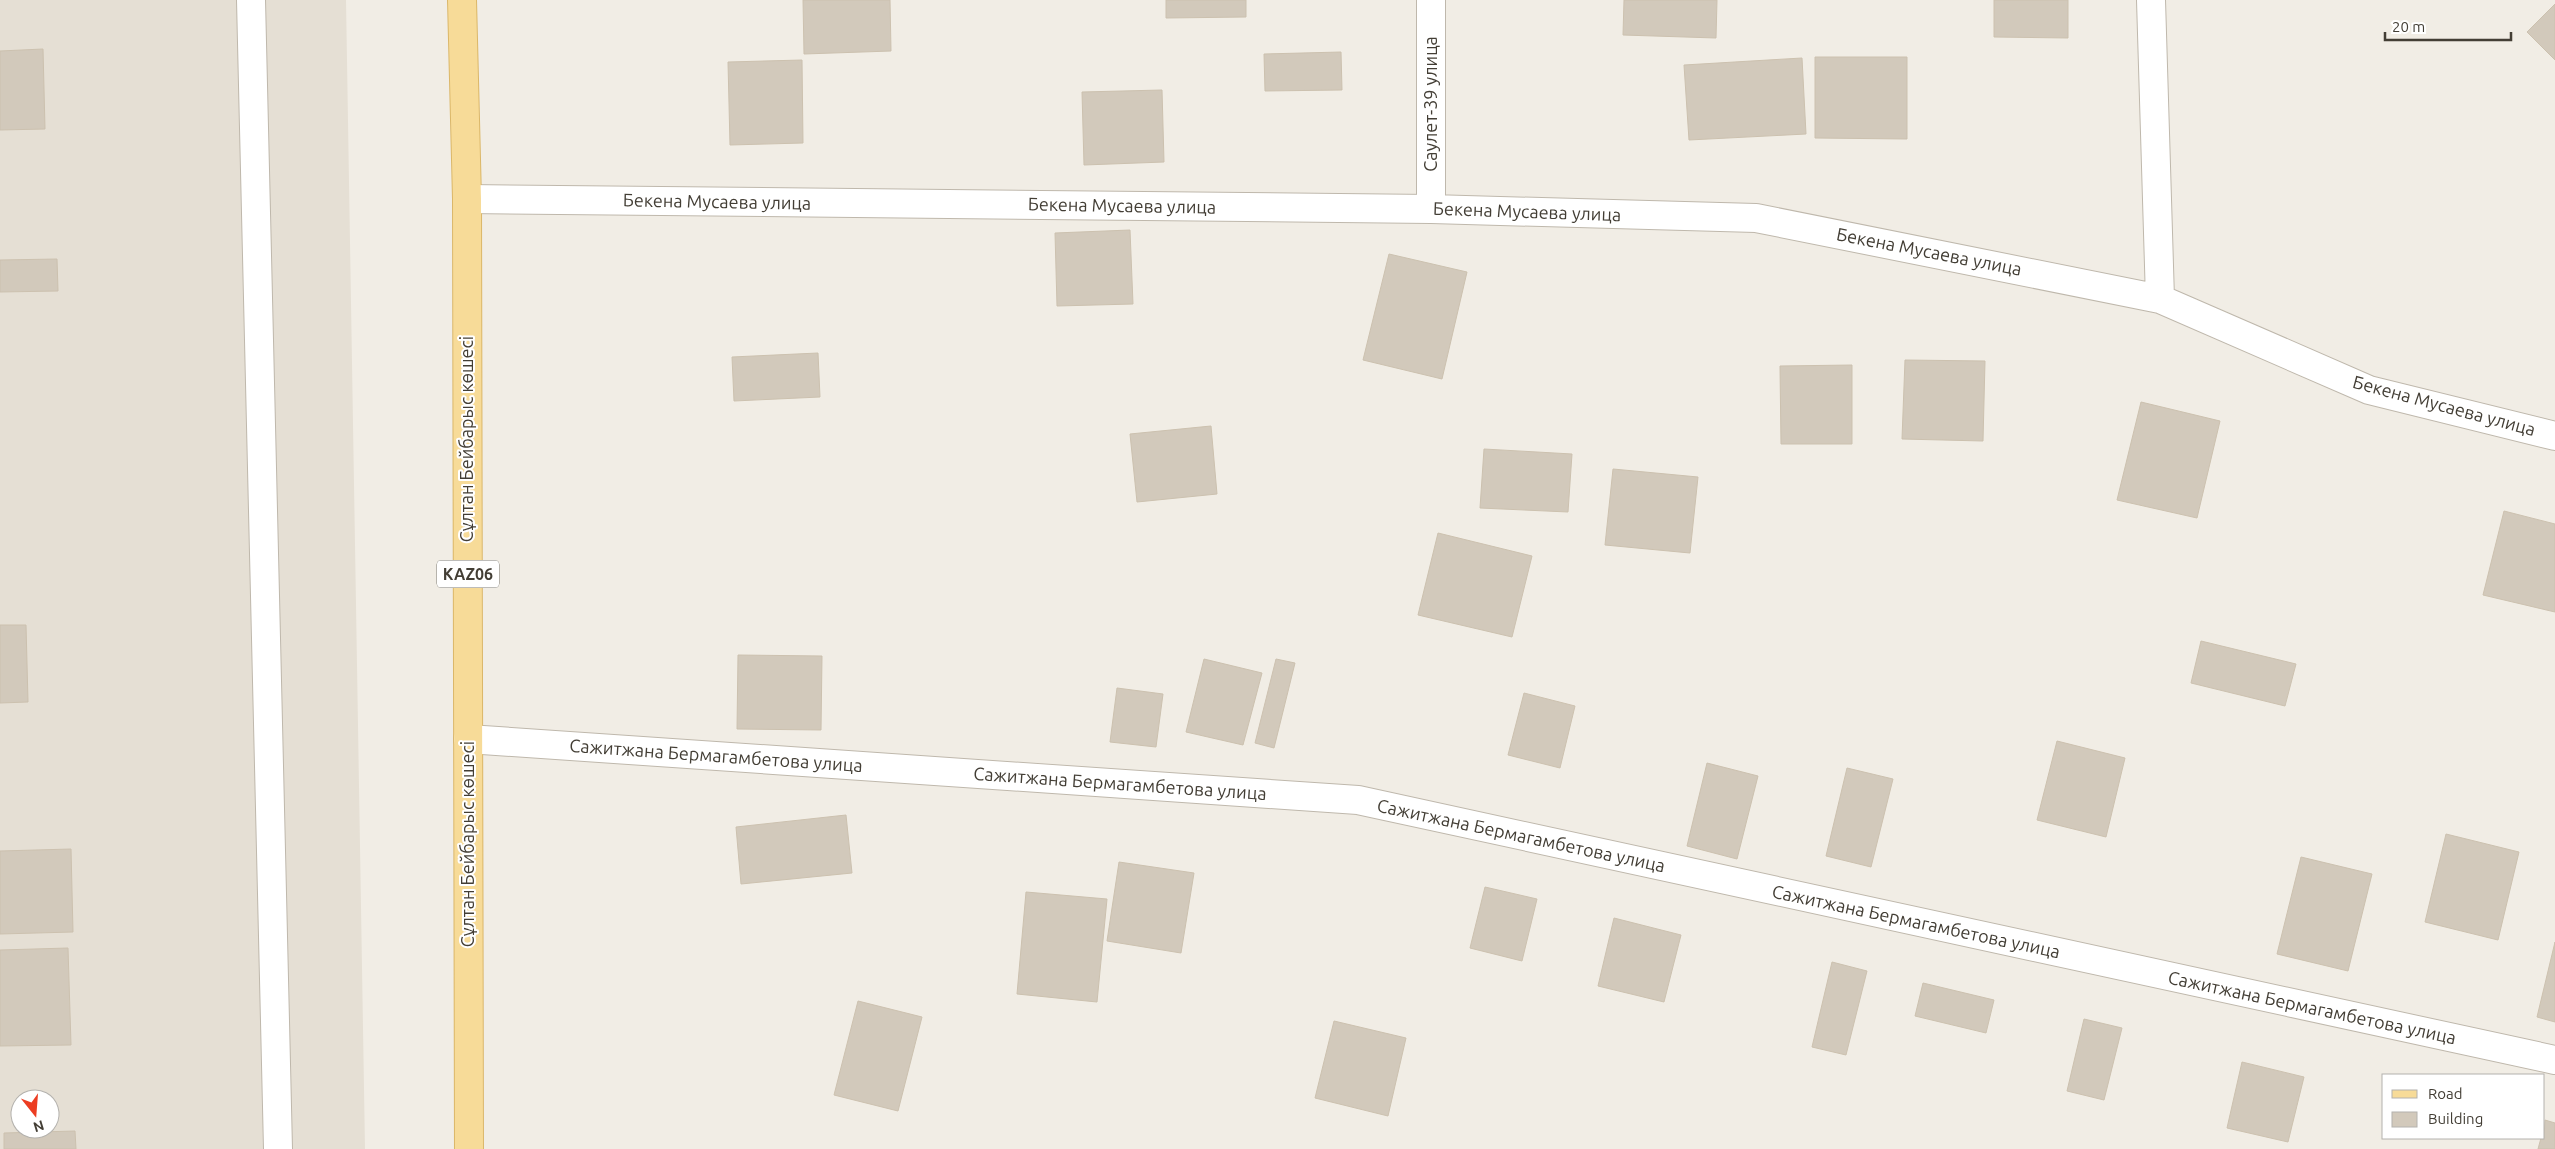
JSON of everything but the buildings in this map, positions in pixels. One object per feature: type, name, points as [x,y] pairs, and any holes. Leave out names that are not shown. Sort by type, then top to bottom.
[{"type":"main road","name":"Сұлтан Бейбарыс көшесі","points":[[462,0],[467,199],[469,1149]]},
{"type":"street","points":[[251,0],[278,1149]]},
{"type":"street","name":"Саулет-39 улица","points":[[1431,0],[1431,209]]},
{"type":"street","points":[[2151,0],[2160,299]]},
{"type":"street","name":"Бекена Мусаева улица","points":[[467,199],[1431,209],[1756,218],[2160,299],[2369,390],[2555,436]]},
{"type":"street","name":"Сажитжана Бермагамбетова улица","points":[[468,739],[1358,800],[2555,1060]]},
{"type":"shaded area","points":[[0,0],[346,0],[365,1149],[0,1149]]}]
